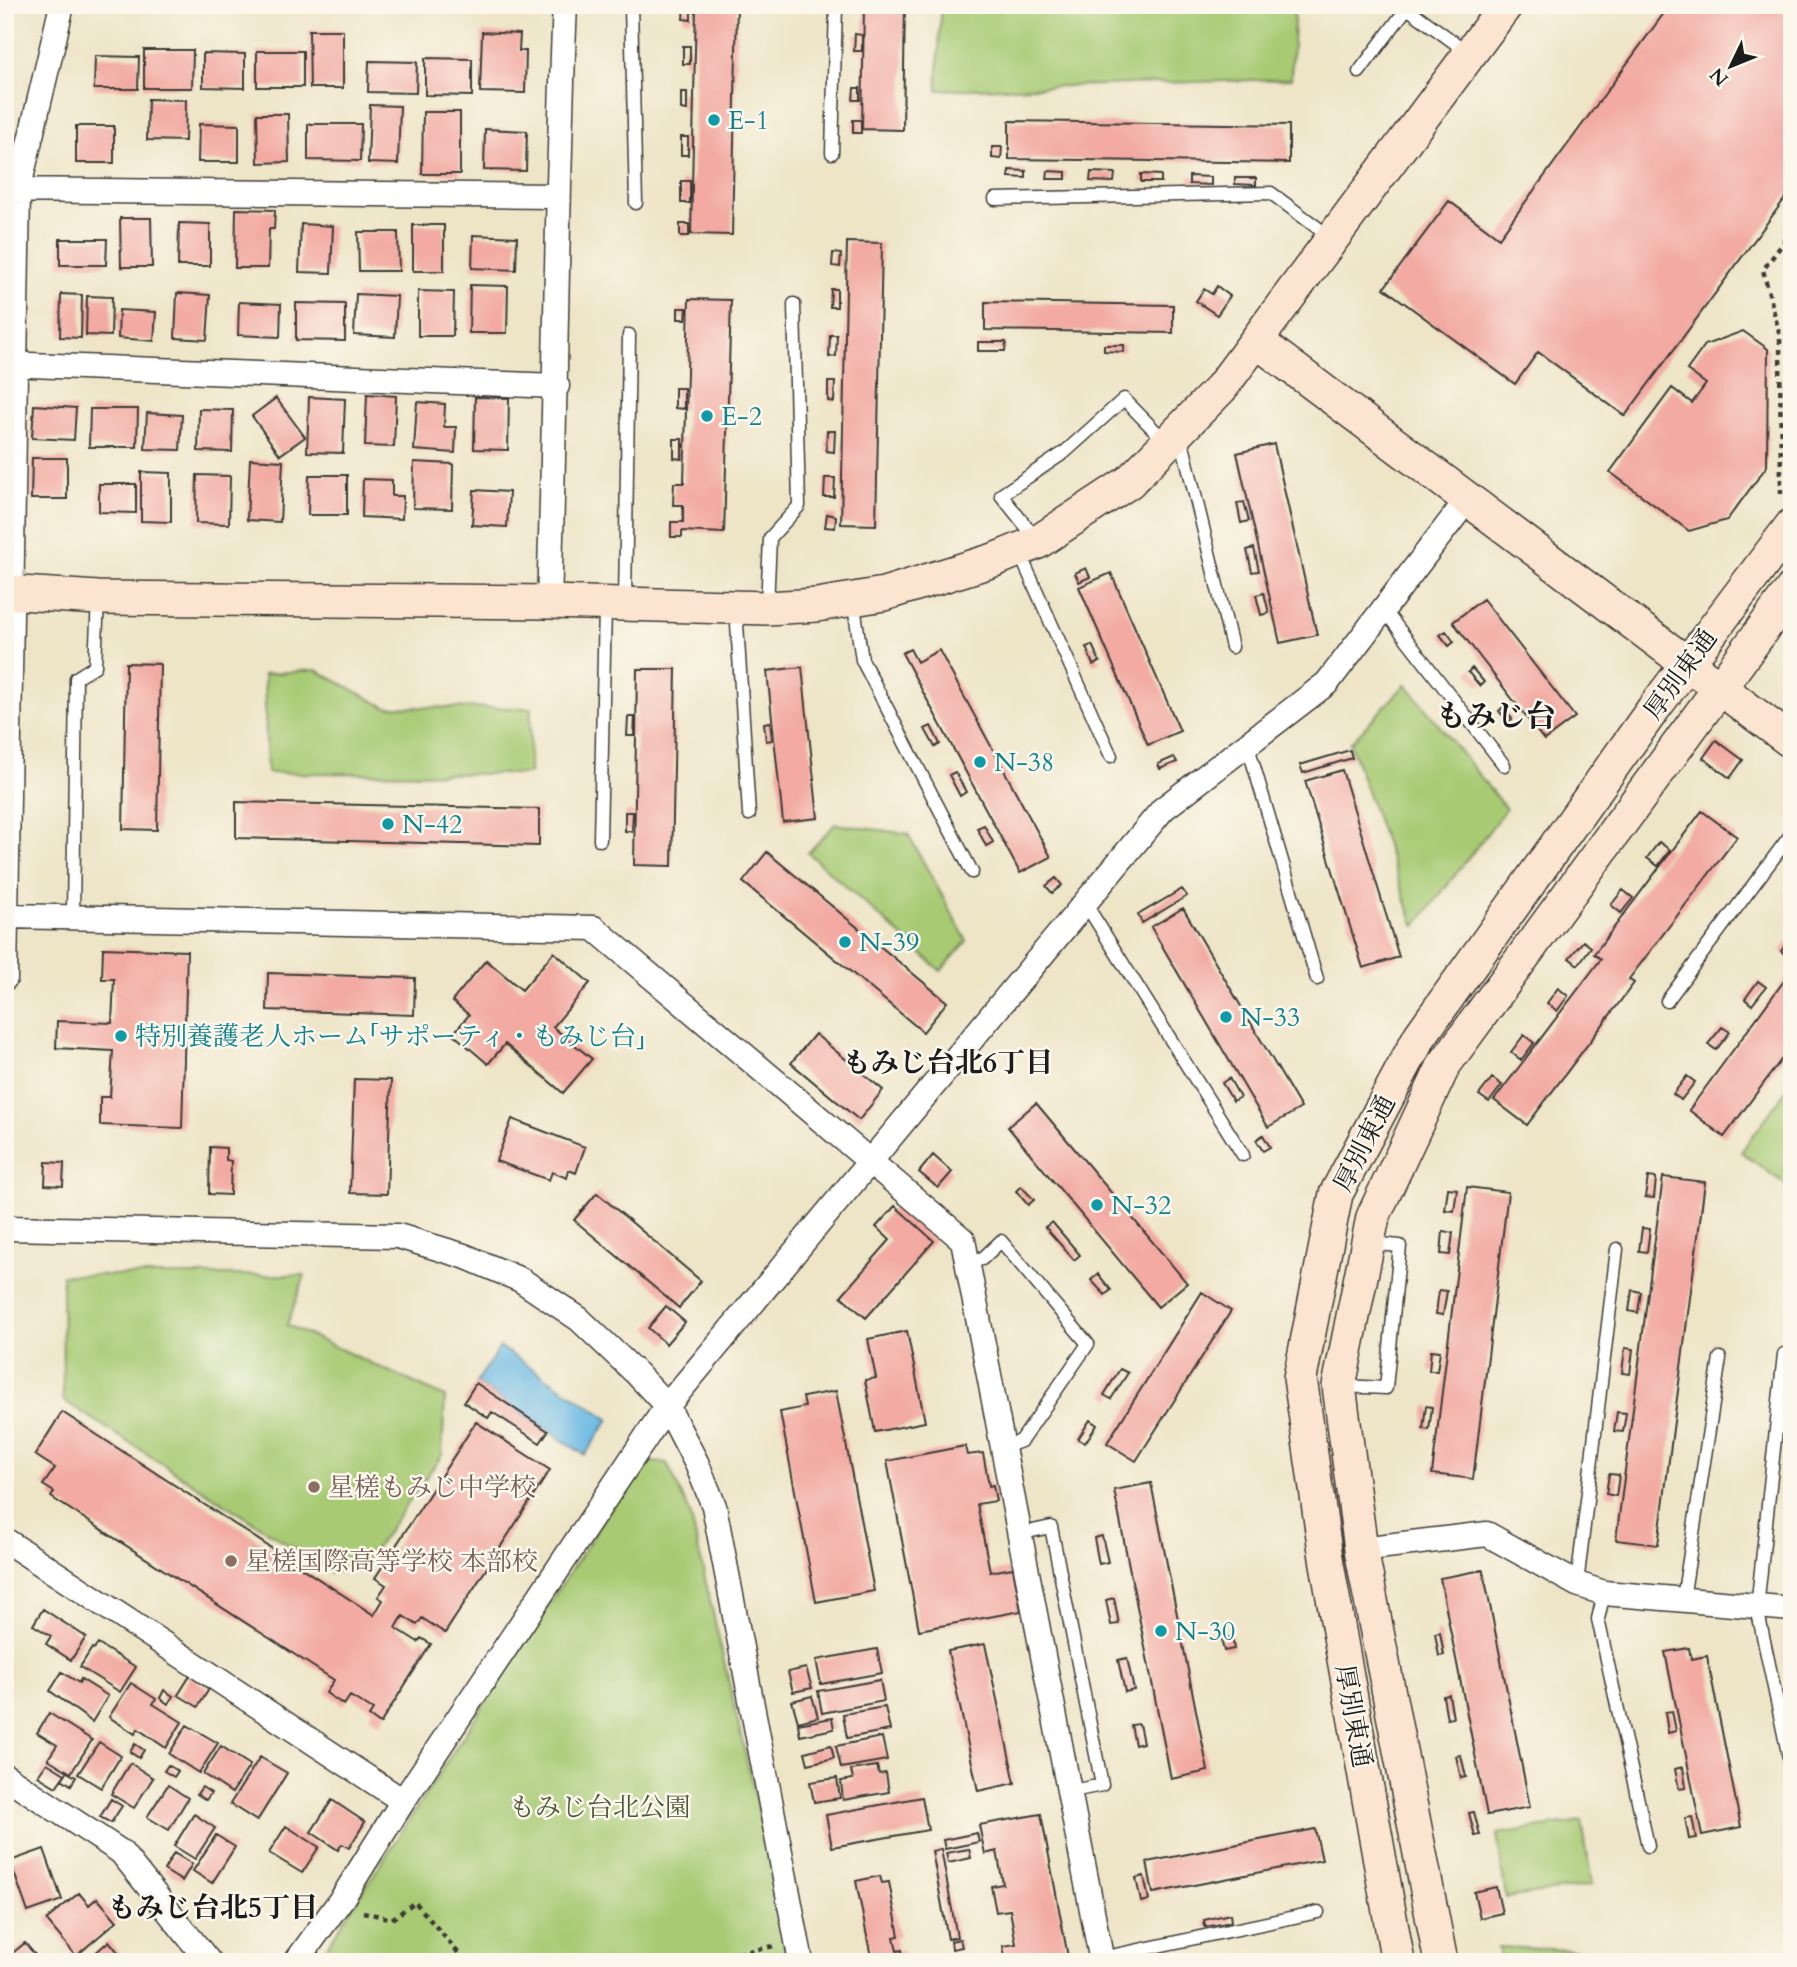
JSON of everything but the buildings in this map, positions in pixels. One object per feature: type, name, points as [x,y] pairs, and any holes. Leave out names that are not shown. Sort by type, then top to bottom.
[{"type":"street","points":[[5,978],[12,190],[62,5]]},
{"type":"street","points":[[548,602],[557,386],[556,196],[565,5]]},
{"type":"street","points":[[8,592],[98,598],[548,602],[752,608],[884,594],[1028,546],[1129,482],[1221,388],[1334,240],[1506,5]]},
{"type":"street","points":[[12,190],[556,196]]},
{"type":"street","points":[[1258,342],[1792,742]]},
{"type":"street","points":[[9,364],[557,386]]},
{"type":"street","points":[[296,1962],[343,1897],[403,1801],[667,1406],[1163,809],[1327,683],[1467,500]]},
{"type":"street","name":"厚別東通","points":[[1398,1962],[1326,1558],[1300,1378],[1336,1194],[1420,1036],[1687,665],[1792,525]]},
{"type":"street","name":"厚別東通","points":[[1434,1960],[1360,1549],[1339,1386],[1373,1217],[1444,1065],[1792,589]]},
{"type":"street","points":[[6,916],[594,928],[963,1240],[1101,1960]]},
{"type":"street","points":[[5,1228],[398,1236],[464,1256],[521,1280],[579,1319],[667,1406],[698,1464],[714,1506],[801,1962]]},
{"type":"street","points":[[1360,1549],[1487,1534],[1577,1584],[1604,1593],[1792,1609]]},
{"type":"street","points":[[5,1540],[403,1801]]},
{"type":"street","points":[[5,1776],[121,1852],[209,1962]]},
{"type":"lane","points":[[631,5],[636,203]]},
{"type":"lane","points":[[832,153],[836,5]]},
{"type":"lane","points":[[1359,72],[1407,8],[1470,54]]},
{"type":"lane","points":[[995,199],[1271,193],[1334,240]]},
{"type":"lane","points":[[749,814],[752,608],[769,538],[799,506],[794,303]]},
{"type":"lane","points":[[600,840],[629,335]]},
{"type":"lane","points":[[1111,756],[1028,546],[1001,495],[1065,452],[1124,399],[1173,436],[1232,647]]},
{"type":"lane","points":[[73,919],[76,678],[95,666],[98,598]]},
{"type":"lane","points":[[853,599],[862,660],[972,872]]},
{"type":"lane","points":[[1384,610],[1504,765]]},
{"type":"lane","points":[[1247,743],[1317,979]]},
{"type":"lane","points":[[1667,1001],[1792,834]]},
{"type":"lane","points":[[1085,903],[1243,1155]]},
{"type":"lane","points":[[967,1262],[982,1259],[1001,1241],[1088,1344],[1021,1441],[1002,1448]]},
{"type":"lane","points":[[1339,1386],[1386,1388],[1400,1246],[1368,1243]]},
{"type":"lane","points":[[1577,1584],[1617,1249]]},
{"type":"lane","points":[[1784,1354],[1758,1608],[1792,1772]]},
{"type":"lane","points":[[1683,1599],[1720,1358]]},
{"type":"lane","points":[[1018,1534],[1051,1527],[1102,1786],[1067,1792]]},
{"type":"lane","points":[[1604,1593],[1598,1619],[1648,1846]]},
{"type":"lane","points":[[1101,1960],[1318,1912]]},
{"type":"path","points":[[1781,494],[1780,336],[1763,270],[1792,230]]},
{"type":"path","points":[[343,1897],[366,1914],[392,1919],[415,1902],[466,1962]]},
{"type":"path","points":[[722,1962],[734,1954],[780,1944]]},
{"type":"path","points":[[633,1962],[638,1958],[639,1962]]},
{"type":"green space","points":[[941,5],[1295,5],[1291,79],[937,90]]},
{"type":"green space","points":[[316,670],[385,707],[531,708],[529,774],[267,773],[264,674]]},
{"type":"green space","points":[[1406,684],[1506,809],[1415,927],[1350,743]]},
{"type":"green space","points":[[835,824],[908,834],[967,941],[941,971],[808,853]]},
{"type":"green space","points":[[1792,1082],[1792,1189],[1741,1152]]},
{"type":"green space","points":[[62,1275],[305,1275],[287,1325],[445,1397],[442,1455],[363,1566],[331,1572],[63,1400]]},
{"type":"green space","name":"もみじ台北公園","points":[[641,1462],[667,1463],[690,1513],[793,1962],[317,1962]]},
{"type":"green space","points":[[1582,1821],[1592,1885],[1506,1898],[1497,1834]]},
{"type":"green space","points":[[1498,1947],[1715,1956],[1716,1962],[1501,1962]]},
{"type":"water","points":[[500,1347],[609,1419],[585,1455],[476,1383]]},
{"type":"place","name":"E-1","points":[[714,120]]},
{"type":"place","name":"E-2","points":[[707,416]]},
{"type":"place","name":"N-38","points":[[980,762]]},
{"type":"place","name":"N-42","points":[[388,824]]},
{"type":"place","name":"N-39","points":[[845,942]]},
{"type":"place","name":"N-33","points":[[1226,1017]]},
{"type":"place","name":"特別養護老人ホーム「サポーティ・もみじ台」","points":[[121,1036]]},
{"type":"place","name":"N-32","points":[[1097,1205]]},
{"type":"place","name":"星槎もみじ中学校","points":[[314,1487]]},
{"type":"place","name":"星槎国際高等学校 本部校","points":[[231,1561]]},
{"type":"place","name":"N-30","points":[[1161,1631]]},
{"type":"district","name":"もみじ台","points":[[1496,716]]},
{"type":"district","name":"もみじ台北6丁目","points":[[948,1062]]},
{"type":"district","name":"もみじ台北5丁目","points":[[213,1907]]}]
